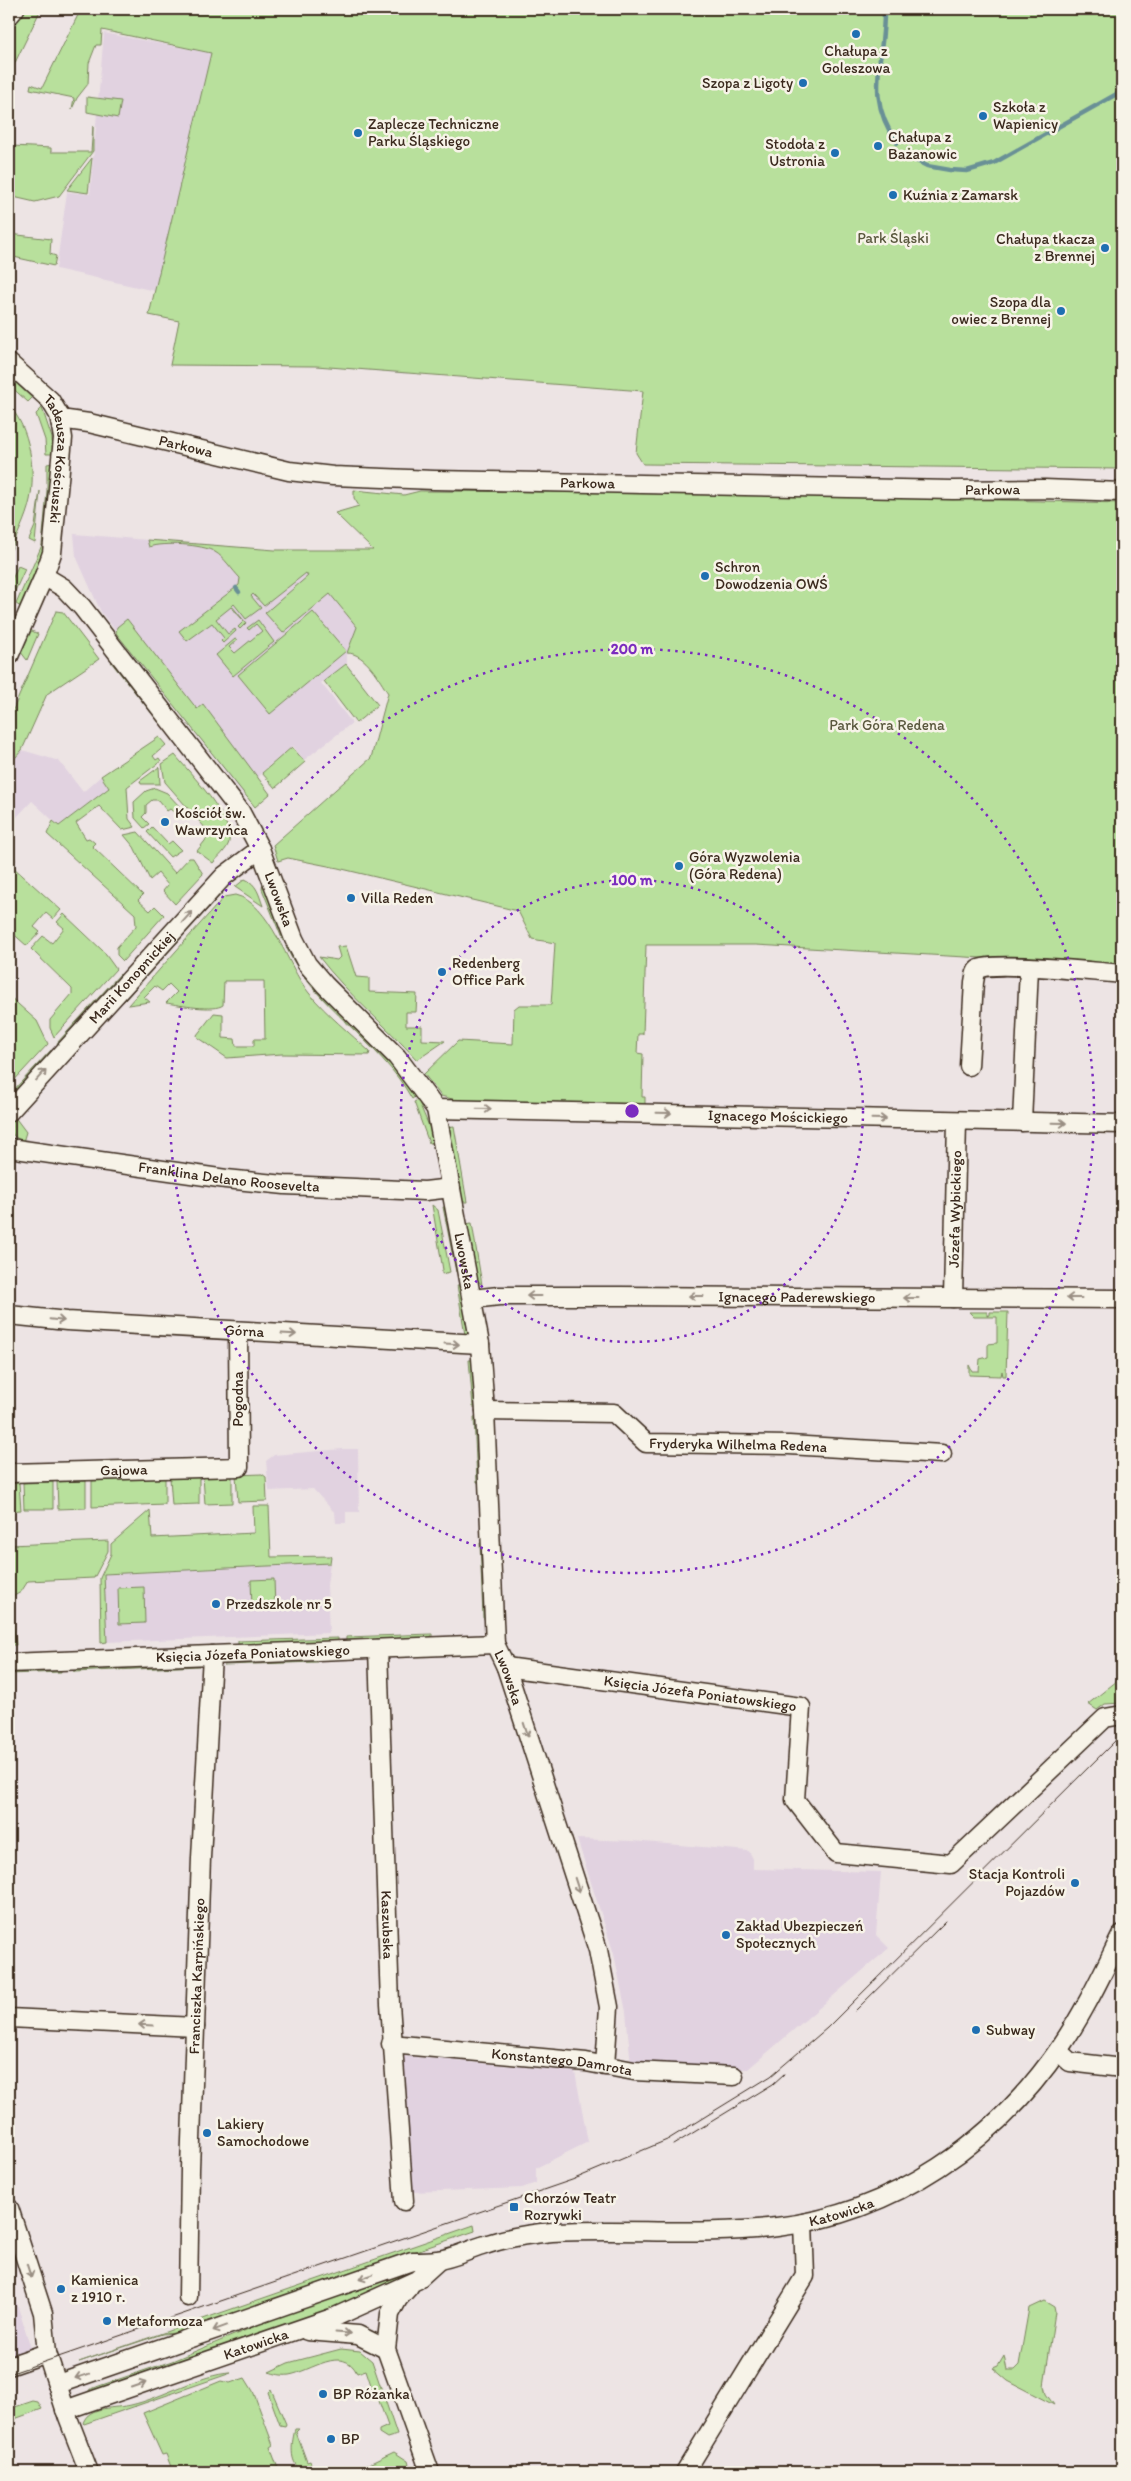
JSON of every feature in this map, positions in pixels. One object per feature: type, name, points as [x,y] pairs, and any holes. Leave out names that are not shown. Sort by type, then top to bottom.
[{"type":"street","points":[[9,16],[15,9]]},
{"type":"street","name":"Tadeusza Kościuszki","points":[[9,363],[47,396],[60,418],[63,444],[56,531],[44,576],[9,656]]},
{"type":"street","name":"Parkowa","points":[[60,418],[290,471],[333,476],[434,480],[943,490],[1044,489],[1122,492]]},
{"type":"street","name":"Lwowska","points":[[44,576],[67,591],[93,620],[238,808],[260,849],[294,939],[307,964],[325,985],[397,1056],[436,1109],[480,1344],[485,1412],[495,1644],[506,1667],[598,1950],[609,2007],[605,2066]]},
{"type":"street","name":"Marii Konopnickiej","points":[[9,1112],[224,876],[260,849]]},
{"type":"street","points":[[969,1066],[976,972],[980,968],[1001,966],[1122,974]]},
{"type":"street","points":[[1022,1122],[1030,968]]},
{"type":"street","name":"Ignacego Mościckiego","points":[[436,1109],[1122,1124]]},
{"type":"street","name":"Józefa Wybickiego","points":[[953,1298],[957,1121]]},
{"type":"street","name":"Franklina Delano Roosevelta","points":[[9,1148],[226,1179],[285,1185],[425,1191],[451,1188]]},
{"type":"street","name":"Ignacego Paderewskiego","points":[[472,1299],[529,1296],[1122,1298]]},
{"type":"street","name":"Górna","points":[[9,1315],[67,1321],[480,1344]]},
{"type":"street","name":"Pogodna","points":[[238,1331],[239,1467]]},
{"type":"street","name":"Fryderyka Wilhelma Redena","points":[[485,1412],[614,1413],[646,1442],[789,1445],[942,1454]]},
{"type":"street","name":"Gajowa","points":[[9,1473],[239,1467]]},
{"type":"street","name":"Księcia Józefa Poniatowskiego","points":[[9,1663],[495,1644]]},
{"type":"street","name":"Kaszubska","points":[[378,1649],[392,2044],[404,2201]]},
{"type":"street","name":"Franciszka Karpińskiego","points":[[188,2297],[186,2292],[201,1858],[212,1655]]},
{"type":"street","name":"Księcia Józefa Poniatowskiego","points":[[506,1667],[801,1707],[795,1800],[836,1853],[950,1864],[1105,1718],[1122,1715]]},
{"type":"street","name":"Katowicka","points":[[58,2384],[412,2261],[439,2260],[508,2238],[544,2233],[745,2230],[829,2218],[876,2200],[912,2183],[953,2158],[973,2144],[1015,2106],[1058,2051],[1084,2008],[1122,1934]]},
{"type":"street","points":[[9,2018],[195,2027]]},
{"type":"street","name":"Konstantego Damrota","points":[[392,2044],[605,2066],[634,2071],[734,2076]]},
{"type":"street","points":[[1058,2051],[1070,2062],[1122,2068]]},
{"type":"street","points":[[9,2208],[43,2313],[48,2353],[65,2410],[89,2472]]},
{"type":"street","points":[[685,2472],[805,2276],[804,2223]]},
{"type":"street","name":"Katowicka","points":[[65,2410],[352,2310],[417,2280],[439,2260]]},
{"type":"street","points":[[417,2280],[404,2292],[390,2314],[386,2349],[430,2472]]},
{"type":"street","points":[[297,2330],[358,2335],[386,2349]]},
{"type":"street","points":[[9,2366],[48,2353]]},
{"type":"shaded area","points":[[104,33],[211,53],[408,374],[316,366],[170,365],[179,321],[149,315],[155,291],[56,269],[67,192],[90,194]]},
{"type":"shaded area","points":[[74,534],[222,546],[310,569],[357,627],[347,653],[347,663],[321,683],[352,723],[304,760],[293,746],[264,770],[245,797],[101,612],[76,556]]},
{"type":"shaded area","points":[[22,750],[59,761],[83,792],[101,776],[109,788],[59,826],[32,801],[10,824],[9,765]]},
{"type":"shaded area","points":[[358,1449],[359,1512],[346,1512],[346,1523],[336,1523],[335,1513],[313,1489],[269,1491],[266,1461],[274,1455]]},
{"type":"shaded area","name":"Przedszkole nr 5","points":[[330,1563],[327,1585],[329,1633],[107,1642],[103,1574]]},
{"type":"shaded area","points":[[577,1839],[632,1841],[749,1851],[753,1859],[753,1869],[881,1872],[876,1935],[889,1948],[748,2069],[631,2065],[626,2012],[614,1954]]},
{"type":"shaded area","points":[[401,2056],[575,2072],[588,2142],[536,2168],[536,2183],[522,2188],[412,2192]]},
{"type":"shaded area","points":[[9,2279],[31,2348],[9,2356]]},
{"type":"green space","points":[[25,9],[41,9],[9,75],[9,27]]},
{"type":"green space","name":"Park Śląski","points":[[67,9],[1122,9],[1122,469],[643,464],[636,453],[643,391],[316,366],[170,365],[179,321],[149,315],[211,53],[102,30],[101,45],[96,45],[89,63],[88,84],[77,98],[72,109],[74,98],[30,89],[31,84],[42,88],[78,15]]},
{"type":"green space","points":[[87,97],[121,101],[118,118],[87,112]]},
{"type":"green space","points":[[93,126],[93,151],[59,196],[35,202],[9,196],[9,142],[12,142],[12,146],[51,148],[51,152],[91,152]]},
{"type":"green space","points":[[92,158],[88,193],[67,190]]},
{"type":"green space","points":[[9,231],[10,234],[51,239],[50,254],[56,256],[54,266],[9,256]]},
{"type":"green space","points":[[9,377],[32,398],[28,402],[9,385]]},
{"type":"green space","points":[[9,406],[22,426],[30,450],[32,489],[28,507],[9,554]]},
{"type":"green space","points":[[42,408],[52,438],[53,454],[46,454],[45,440],[36,414]]},
{"type":"green space","points":[[53,463],[43,549],[36,574],[21,607],[16,604],[42,545],[47,491],[47,464]]},
{"type":"green space","name":"Park Góra Redena","points":[[354,490],[404,495],[420,491],[710,493],[1122,503],[1122,966],[756,945],[646,945],[643,1034],[638,1034],[637,1053],[643,1054],[642,1097],[645,1097],[645,1106],[460,1101],[441,1096],[424,1074],[458,1041],[513,1044],[514,1009],[519,1005],[551,1005],[555,943],[532,939],[518,911],[338,868],[288,858],[278,861],[273,845],[371,758],[388,693],[366,662],[354,654],[347,653],[357,627],[330,594],[283,633],[265,613],[308,576],[306,573],[264,606],[253,594],[251,596],[261,608],[246,619],[234,604],[232,606],[246,623],[240,629],[238,627],[244,621],[231,607],[216,619],[228,634],[235,629],[236,631],[223,643],[221,641],[224,638],[212,623],[187,641],[179,631],[239,585],[240,578],[222,557],[209,549],[182,545],[155,545],[149,547],[147,540],[275,550],[373,550],[335,513],[359,506],[354,498]]},
{"type":"green space","points":[[40,491],[35,543],[29,540],[35,526]]},
{"type":"green space","points":[[18,566],[25,569],[10,602],[9,586]]},
{"type":"green space","points":[[56,611],[63,612],[99,659],[47,694],[22,750],[9,765],[9,719]]},
{"type":"green space","points":[[313,612],[346,651],[270,714],[238,675]]},
{"type":"green space","points":[[127,619],[197,709],[203,704],[270,794],[255,807],[116,633],[117,627]]},
{"type":"green space","points":[[258,620],[274,642],[233,676],[216,655],[235,639],[237,640],[229,647],[235,653],[262,631],[256,624],[249,630],[247,628]]},
{"type":"green space","points":[[30,630],[38,634],[27,660],[20,651]]},
{"type":"green space","points":[[114,660],[162,723],[160,724],[111,662]]},
{"type":"green space","points":[[346,664],[378,705],[356,723],[324,681]]},
{"type":"green space","points":[[159,737],[166,745],[153,756],[156,760],[159,758],[161,761],[127,787],[129,819],[135,827],[122,830],[99,806],[76,823],[86,839],[89,838],[95,843],[92,846],[143,895],[138,900],[150,911],[155,906],[164,915],[123,961],[117,955],[117,947],[136,926],[135,914],[47,834],[53,821],[59,826],[109,788],[101,776]]},
{"type":"green space","points":[[292,747],[305,762],[275,788],[262,773]]},
{"type":"green space","points":[[175,755],[210,796],[225,821],[229,832],[228,845],[213,863],[197,851],[208,837],[207,830],[165,782],[162,764]]},
{"type":"green space","points":[[159,767],[160,784],[141,784],[140,781]]},
{"type":"green space","points":[[155,788],[167,793],[181,808],[175,813],[170,809],[167,811],[158,800],[152,800],[146,805],[146,813],[142,817],[149,824],[144,828],[135,818],[134,802],[146,791]]},
{"type":"green space","points":[[9,822],[10,824],[15,861],[9,855]]},
{"type":"green space","points":[[152,827],[168,844],[172,841],[181,850],[170,857],[147,832]]},
{"type":"green space","points":[[138,832],[175,873],[189,858],[193,858],[203,874],[175,904],[163,891],[168,885],[158,873],[150,880],[134,847],[124,835]]},
{"type":"green space","points":[[9,866],[13,867],[61,910],[53,919],[46,913],[34,927],[40,932],[27,946],[9,930]]},
{"type":"green space","points":[[245,879],[255,887],[263,906],[235,887]]},
{"type":"green space","points":[[263,882],[286,939],[283,941],[262,889]]},
{"type":"green space","points":[[223,888],[225,890],[123,1002],[121,1001]]},
{"type":"green space","points":[[235,895],[248,900],[259,910],[277,936],[309,993],[370,1052],[369,1055],[282,1054],[227,1058],[198,1038],[197,1035],[214,1013],[223,1014],[223,1038],[235,1039],[236,1046],[254,1046],[254,1039],[265,1039],[264,981],[224,981],[223,1005],[218,1007],[196,1007],[166,1003],[177,992],[169,984],[162,991],[155,986],[144,997],[150,1002],[128,1005],[224,897]]},
{"type":"green space","points":[[64,914],[103,951],[116,969],[54,1037],[50,1028],[50,1020],[72,994],[72,989],[31,949],[43,936],[52,943],[64,928],[57,922]]},
{"type":"green space","points":[[289,946],[382,1050],[416,1096],[412,1099],[382,1059],[313,988],[298,969],[286,947]]},
{"type":"green space","points":[[346,946],[356,977],[369,978],[369,992],[417,994],[416,1012],[406,1012],[406,1026],[422,1026],[422,1040],[445,1041],[417,1060],[342,984],[319,957],[337,960],[340,957],[337,947]]},
{"type":"green space","points":[[120,974],[122,976],[58,1045],[57,1043]]},
{"type":"green space","points":[[9,996],[37,1021],[48,1044],[9,1086],[9,1066],[11,1063],[9,1060]]},
{"type":"green space","points":[[51,1050],[52,1052],[9,1099],[9,1095]]},
{"type":"green space","points":[[418,1100],[436,1143],[429,1143],[414,1102]]},
{"type":"green space","points":[[14,1116],[26,1132],[23,1142],[14,1136],[10,1130]]},
{"type":"green space","points":[[454,1126],[467,1202],[461,1202],[447,1127]]},
{"type":"green space","points":[[432,1205],[438,1210],[450,1272],[442,1274],[443,1270]]},
{"type":"green space","points":[[443,1207],[446,1207],[459,1272],[456,1272]]},
{"type":"green space","points":[[472,1223],[482,1285],[474,1276],[465,1224]]},
{"type":"green space","points":[[457,1285],[461,1285],[469,1334],[465,1335]]},
{"type":"green space","points":[[969,1312],[987,1312],[987,1316],[990,1315],[990,1312],[1008,1312],[1006,1376],[1003,1376],[1002,1371],[1001,1376],[969,1375],[969,1365],[972,1371],[979,1371],[980,1359],[988,1357],[988,1344],[997,1343],[997,1317],[974,1317]]},
{"type":"green space","points":[[469,1360],[472,1360],[476,1407],[473,1407]]},
{"type":"green space","points":[[474,1417],[476,1417],[479,1482],[477,1482]]},
{"type":"green space","points":[[262,1474],[266,1477],[267,1501],[238,1502],[236,1475]]},
{"type":"green space","points":[[232,1475],[232,1503],[205,1504],[203,1477]]},
{"type":"green space","points":[[199,1476],[199,1504],[172,1505],[170,1478]]},
{"type":"green space","points":[[165,1477],[165,1504],[92,1507],[92,1481]]},
{"type":"green space","points":[[86,1481],[86,1508],[58,1509],[57,1482]]},
{"type":"green space","points":[[53,1482],[53,1509],[24,1509],[23,1483]]},
{"type":"green space","points":[[19,1483],[21,1510],[9,1511],[9,1484]]},
{"type":"green space","points":[[253,1506],[269,1506],[271,1557],[331,1556],[330,1563],[104,1574],[107,1642],[101,1643],[100,1578],[111,1554],[111,1544],[150,1510],[152,1538],[254,1533]]},
{"type":"green space","points":[[108,1541],[108,1551],[94,1578],[28,1581],[21,1592],[14,1596],[13,1616],[9,1616],[9,1545]]},
{"type":"green space","points":[[480,1543],[482,1543],[486,1619],[483,1618]]},
{"type":"green space","points":[[274,1579],[275,1607],[252,1608],[251,1580]]},
{"type":"green space","points":[[144,1587],[145,1623],[119,1624],[118,1588]]},
{"type":"green space","points":[[9,1621],[13,1621],[16,1645],[9,1645]]},
{"type":"green space","points":[[432,1634],[432,1640],[346,1642],[346,1637]]},
{"type":"green space","points":[[338,1638],[338,1643],[238,1647],[238,1641]]},
{"type":"green space","points":[[317,1659],[317,1662],[224,1665],[231,1662]]},
{"type":"green space","points":[[193,1664],[199,1666],[74,1672],[73,1669]]},
{"type":"green space","points":[[61,1669],[61,1672],[9,1674],[9,1671]]},
{"type":"green space","points":[[1122,1677],[1122,1703],[1105,1704],[1097,1710],[1088,1704]]},
{"type":"green space","points":[[474,2225],[475,2231],[176,2333],[162,2334],[79,2362]]},
{"type":"green space","points":[[415,2269],[417,2271],[343,2305],[89,2392],[89,2390],[99,2386],[172,2361],[277,2317]]},
{"type":"green space","points":[[1044,2301],[1054,2307],[1055,2312],[1044,2386],[1046,2394],[1054,2405],[1008,2381],[993,2368],[998,2366],[1004,2356],[1007,2370],[1014,2370],[1019,2365],[1029,2308]]},
{"type":"green space","points":[[341,2349],[360,2351],[372,2361],[397,2435],[387,2438],[379,2433],[379,2430],[388,2426],[375,2390],[365,2394],[364,2392],[372,2388],[366,2370],[357,2373],[351,2365],[335,2360],[289,2375],[269,2372],[288,2363]]},
{"type":"green space","points":[[231,2373],[83,2423],[86,2417],[97,2410],[143,2402],[207,2377]]},
{"type":"green space","points":[[245,2378],[253,2391],[273,2445],[270,2447],[279,2471],[187,2472],[185,2469],[173,2472],[166,2454],[162,2455],[143,2413],[221,2381],[230,2383]]},
{"type":"green space","points":[[271,2389],[286,2424],[285,2426],[280,2425],[268,2392]]},
{"type":"green space","points":[[33,2401],[38,2402],[42,2409],[9,2421],[9,2409]]},
{"type":"green space","points":[[295,2429],[299,2429],[296,2432],[307,2462],[310,2461],[313,2469],[311,2472],[302,2471],[293,2457]]},
{"type":"green space","points":[[394,2452],[408,2461],[411,2472],[352,2472]]},
{"type":"waterway","points":[[884,9],[878,93],[887,125],[897,143]]},
{"type":"waterway","points":[[913,159],[927,166],[967,171],[994,163],[1122,91]]},
{"type":"waterway","points":[[236,588],[239,592]]},
{"type":"tram line","points":[[9,2374],[572,2180],[667,2140],[771,2076],[827,2028],[1122,1734]]},
{"type":"tram line","points":[[855,2011],[946,1921]]},
{"type":"tram line","points":[[673,2145],[773,2084],[784,2074]]},
{"type":"place","name":"Chałupa z Goleszowa","points":[[856,34]]},
{"type":"place","name":"Szopa z Ligoty","points":[[803,83]]},
{"type":"place","name":"Szkoła z Wapienicy","points":[[983,116]]},
{"type":"place","name":"Zaplecze Techniczne Parku Śląskiego","points":[[358,133]]},
{"type":"place","name":"Chałupa z Bażanowic","points":[[878,146]]},
{"type":"place","name":"Stodoła z Ustronia","points":[[835,153]]},
{"type":"place","name":"Kuźnia z Zamarsk","points":[[893,195]]},
{"type":"place","name":"Chałupa tkacza z Brennej","points":[[1105,248]]},
{"type":"place","name":"Szopa dla owiec z Brennej","points":[[1061,311]]},
{"type":"place","name":"Schron Dowodzenia OWŚ","points":[[705,576]]},
{"type":"place","name":"Kościół św. Wawrzyńca","points":[[165,822]]},
{"type":"place","name":"Góra Wyzwolenia (Góra Redena)","points":[[679,866]]},
{"type":"place","name":"Villa Reden","points":[[351,898]]},
{"type":"place","name":"Redenberg Office Park","points":[[442,972]]},
{"type":"place","name":"Przedszkole nr 5","points":[[216,1604]]},
{"type":"place","name":"Stacja Kontroli Pojazdów","points":[[1075,1883]]},
{"type":"place","name":"Zakład Ubezpieczeń Społecznych","points":[[726,1935]]},
{"type":"place","name":"Subway","points":[[976,2030]]},
{"type":"place","name":"Lakiery Samochodowe","points":[[207,2133]]},
{"type":"place","name":"Chorzów Teatr Rozrywki","points":[[514,2207]]},
{"type":"place","name":"Kamienica z 1910 r.","points":[[61,2289]]},
{"type":"place","name":"Metaformoza","points":[[107,2321]]},
{"type":"place","name":"BP Różanka","points":[[323,2394]]},
{"type":"place","name":"BP","points":[[331,2439]]}]
